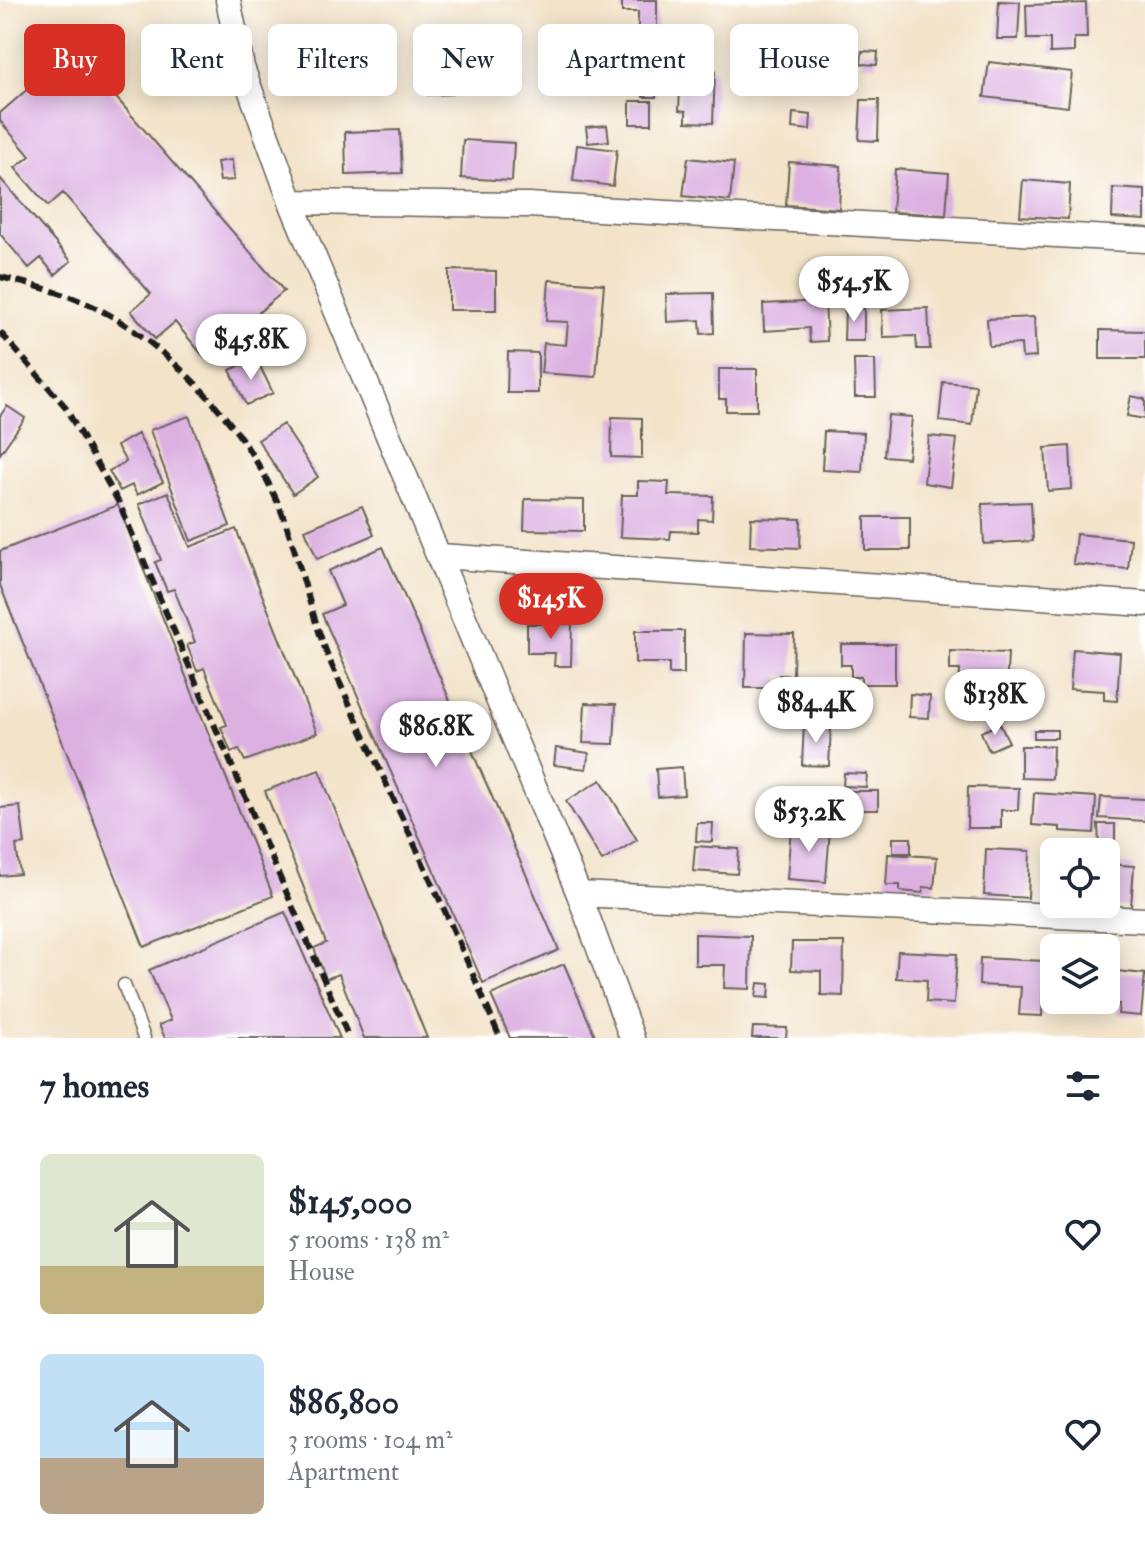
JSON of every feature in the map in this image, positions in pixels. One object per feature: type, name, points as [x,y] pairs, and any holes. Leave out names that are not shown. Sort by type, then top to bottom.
[{"type":"street","points":[[228,0],[242,67],[291,202],[579,894],[632,1038]]},
{"type":"street","points":[[291,202],[528,205],[1145,240]]},
{"type":"street","points":[[440,556],[1145,604]]},
{"type":"street","points":[[579,894],[1145,920]]},
{"type":"lane","points":[[124,985],[144,1038]]},
{"type":"building","points":[[622,0],[657,0],[657,24],[638,24],[638,12],[622,12]]},
{"type":"building","points":[[999,1],[1020,2],[1018,39],[997,39]]},
{"type":"building","points":[[1086,3],[1087,38],[1074,38],[1074,52],[1050,53],[1050,39],[1027,39],[1026,5]]},
{"type":"building","points":[[862,51],[878,52],[877,65],[861,64]]},
{"type":"building","points":[[989,62],[1072,72],[1068,107],[984,97]]},
{"type":"building","points":[[715,70],[713,123],[686,122],[686,111],[679,110],[680,96],[714,96]]},
{"type":"building","points":[[24,92],[24,96],[115,96],[284,291],[205,358],[175,322],[155,339],[131,311],[151,294],[63,193],[48,206],[15,168],[30,156],[0,121],[0,113]]},
{"type":"building","points":[[861,100],[879,100],[878,141],[859,140]]},
{"type":"building","points":[[630,101],[652,101],[652,124],[630,124]]},
{"type":"building","points":[[793,113],[811,115],[810,130],[792,128]]},
{"type":"building","points":[[607,125],[609,141],[588,143],[586,127]]},
{"type":"building","points":[[400,130],[402,173],[346,175],[345,132]]},
{"type":"building","points":[[463,140],[514,143],[512,181],[461,178]]},
{"type":"building","points":[[577,145],[617,150],[613,186],[573,181]]},
{"type":"building","points":[[688,158],[734,163],[730,201],[683,196]]},
{"type":"building","points":[[232,160],[234,180],[220,181],[217,162]]},
{"type":"building","points":[[789,162],[841,166],[839,209],[786,205]]},
{"type":"building","points":[[895,169],[949,173],[946,215],[892,212]]},
{"type":"building","points":[[0,178],[71,261],[55,275],[41,258],[29,268],[0,234]]},
{"type":"building","points":[[1023,180],[1070,184],[1068,219],[1020,216]]},
{"type":"building","points":[[1113,188],[1145,190],[1145,220],[1112,218]]},
{"type":"building","points":[[449,270],[496,271],[496,310],[449,310]]},
{"type":"building","points":[[549,280],[604,284],[596,377],[541,373],[544,343],[566,345],[568,322],[546,321]]},
{"type":"building","points":[[713,293],[714,333],[701,334],[700,320],[667,322],[666,294]]},
{"type":"building","points":[[825,301],[827,341],[810,342],[809,328],[764,331],[763,304]]},
{"type":"building","points":[[845,307],[864,307],[864,341],[844,341]]},
{"type":"building","points":[[928,308],[930,349],[917,349],[916,336],[883,337],[882,310]]},
{"type":"building","points":[[1034,317],[1036,357],[1022,358],[1021,344],[989,346],[987,319]]},
{"type":"building","points":[[1100,330],[1145,331],[1145,359],[1100,359]]},
{"type":"building","points":[[508,352],[538,353],[538,393],[507,393]]},
{"type":"building","points":[[256,358],[273,393],[246,405],[230,370]]},
{"type":"building","points":[[854,360],[875,360],[876,397],[855,397]]},
{"type":"building","points":[[719,369],[757,369],[757,411],[726,411],[726,399],[719,399]]},
{"type":"building","points":[[943,382],[976,385],[972,425],[939,421]]},
{"type":"building","points":[[1131,396],[1145,399],[1145,419],[1127,416]]},
{"type":"building","points":[[7,406],[25,418],[0,454],[0,416]]},
{"type":"building","points":[[888,415],[912,417],[908,458],[884,456]]},
{"type":"building","points":[[189,416],[230,526],[191,541],[150,430]]},
{"type":"building","points":[[612,417],[642,418],[642,458],[611,457]]},
{"type":"building","points":[[283,424],[318,477],[293,494],[258,440]]},
{"type":"building","points":[[824,431],[864,433],[862,472],[822,470]]},
{"type":"building","points":[[138,434],[163,482],[137,495],[132,485],[120,491],[109,471],[126,462],[117,446]]},
{"type":"building","points":[[929,436],[957,439],[951,487],[924,483]]},
{"type":"building","points":[[1070,446],[1072,489],[1048,491],[1045,448]]},
{"type":"building","points":[[638,481],[669,482],[668,495],[713,496],[712,520],[698,519],[698,532],[671,531],[670,539],[620,537],[622,495],[638,495]]},
{"type":"building","points":[[168,492],[190,547],[236,529],[317,733],[245,761],[239,749],[231,752],[221,727],[227,725],[204,668],[197,671],[187,645],[195,642],[174,589],[167,591],[155,562],[161,560],[139,504]]},
{"type":"building","points":[[525,499],[584,500],[584,531],[524,530]]},
{"type":"building","points":[[1031,502],[1033,541],[984,544],[982,504]]},
{"type":"building","points":[[118,505],[273,896],[144,947],[0,585],[0,551]]},
{"type":"building","points":[[362,506],[374,535],[317,559],[305,530]]},
{"type":"building","points":[[865,517],[910,517],[910,550],[865,550]]},
{"type":"building","points":[[751,518],[801,519],[800,548],[750,546]]},
{"type":"building","points":[[1076,534],[1131,539],[1128,569],[1073,564]]},
{"type":"building","points":[[383,547],[559,950],[483,983],[322,614],[343,605],[328,571]]},
{"type":"building","points":[[527,624],[572,624],[571,666],[554,666],[555,653],[527,653]]},
{"type":"building","points":[[635,631],[684,631],[684,674],[669,674],[669,663],[635,663]]},
{"type":"building","points":[[746,633],[794,634],[793,676],[779,675],[779,688],[745,688]]},
{"type":"building","points":[[841,644],[895,644],[895,684],[861,684],[861,677],[851,677],[851,665],[841,665]]},
{"type":"building","points":[[1073,649],[1120,653],[1117,701],[1104,700],[1104,691],[1070,689]]},
{"type":"building","points":[[950,651],[1008,653],[1006,693],[959,691],[960,670],[950,670]]},
{"type":"building","points":[[910,694],[930,696],[929,718],[909,717]]},
{"type":"building","points":[[585,703],[616,704],[614,744],[583,743]]},
{"type":"building","points":[[804,724],[831,726],[829,766],[802,765]]},
{"type":"building","points":[[1000,724],[1009,742],[989,751],[981,732]]},
{"type":"building","points":[[1034,730],[1057,730],[1057,738],[1034,738]]},
{"type":"building","points":[[1021,746],[1053,746],[1052,779],[1021,778]]},
{"type":"building","points":[[556,748],[589,753],[586,769],[554,765]]},
{"type":"building","points":[[682,767],[684,795],[658,797],[656,769]]},
{"type":"building","points":[[319,770],[427,1038],[364,1038],[339,974],[326,979],[314,948],[326,943],[265,791]]},
{"type":"building","points":[[844,773],[867,774],[866,787],[843,786]]},
{"type":"building","points":[[601,780],[637,840],[602,861],[566,801]]},
{"type":"building","points":[[968,787],[1019,788],[1018,810],[1001,810],[1001,828],[967,828]]},
{"type":"building","points":[[847,791],[878,791],[878,810],[847,810]]},
{"type":"building","points":[[1034,793],[1096,797],[1094,833],[1032,825]]},
{"type":"building","points":[[1101,797],[1145,799],[1145,821],[1099,818]]},
{"type":"building","points":[[20,806],[25,844],[16,845],[20,874],[0,876],[0,808]]},
{"type":"building","points":[[697,823],[713,823],[712,842],[696,841]]},
{"type":"building","points":[[1098,824],[1115,824],[1115,838],[1099,838]]},
{"type":"building","points":[[791,827],[830,829],[826,882],[787,879]]},
{"type":"building","points":[[893,838],[911,838],[911,853],[893,853]]},
{"type":"building","points":[[695,846],[739,849],[737,874],[693,871]]},
{"type":"building","points":[[986,849],[1030,851],[1028,898],[984,895]]},
{"type":"building","points":[[888,854],[937,857],[934,888],[923,887],[923,893],[900,891],[900,885],[886,885]]},
{"type":"building","points":[[1120,865],[1134,866],[1131,907],[1120,907]]},
{"type":"building","points":[[285,912],[340,1038],[165,1038],[159,1025],[171,1020],[149,970]]},
{"type":"building","points":[[695,934],[751,936],[750,989],[724,988],[725,965],[695,965]]},
{"type":"building","points":[[792,942],[844,942],[843,996],[821,995],[821,971],[791,970]]},
{"type":"building","points":[[898,951],[957,954],[954,1004],[926,1002],[927,980],[896,978]]},
{"type":"building","points":[[980,958],[1040,961],[1042,1016],[1019,1015],[1021,987],[979,985]]},
{"type":"building","points":[[564,964],[596,1038],[510,1038],[491,995]]},
{"type":"building","points":[[1120,971],[1145,974],[1141,1016],[1118,1014]]},
{"type":"building","points":[[758,983],[770,984],[769,998],[756,997]]},
{"type":"building","points":[[753,1027],[787,1028],[786,1038],[752,1038]]},
{"type":"railway","points":[[0,277],[80,301],[124,324],[192,380],[232,425],[249,450],[285,521],[317,627],[333,668],[500,1038]]},
{"type":"railway","points":[[0,332],[64,405],[119,503],[349,1038]]}]
